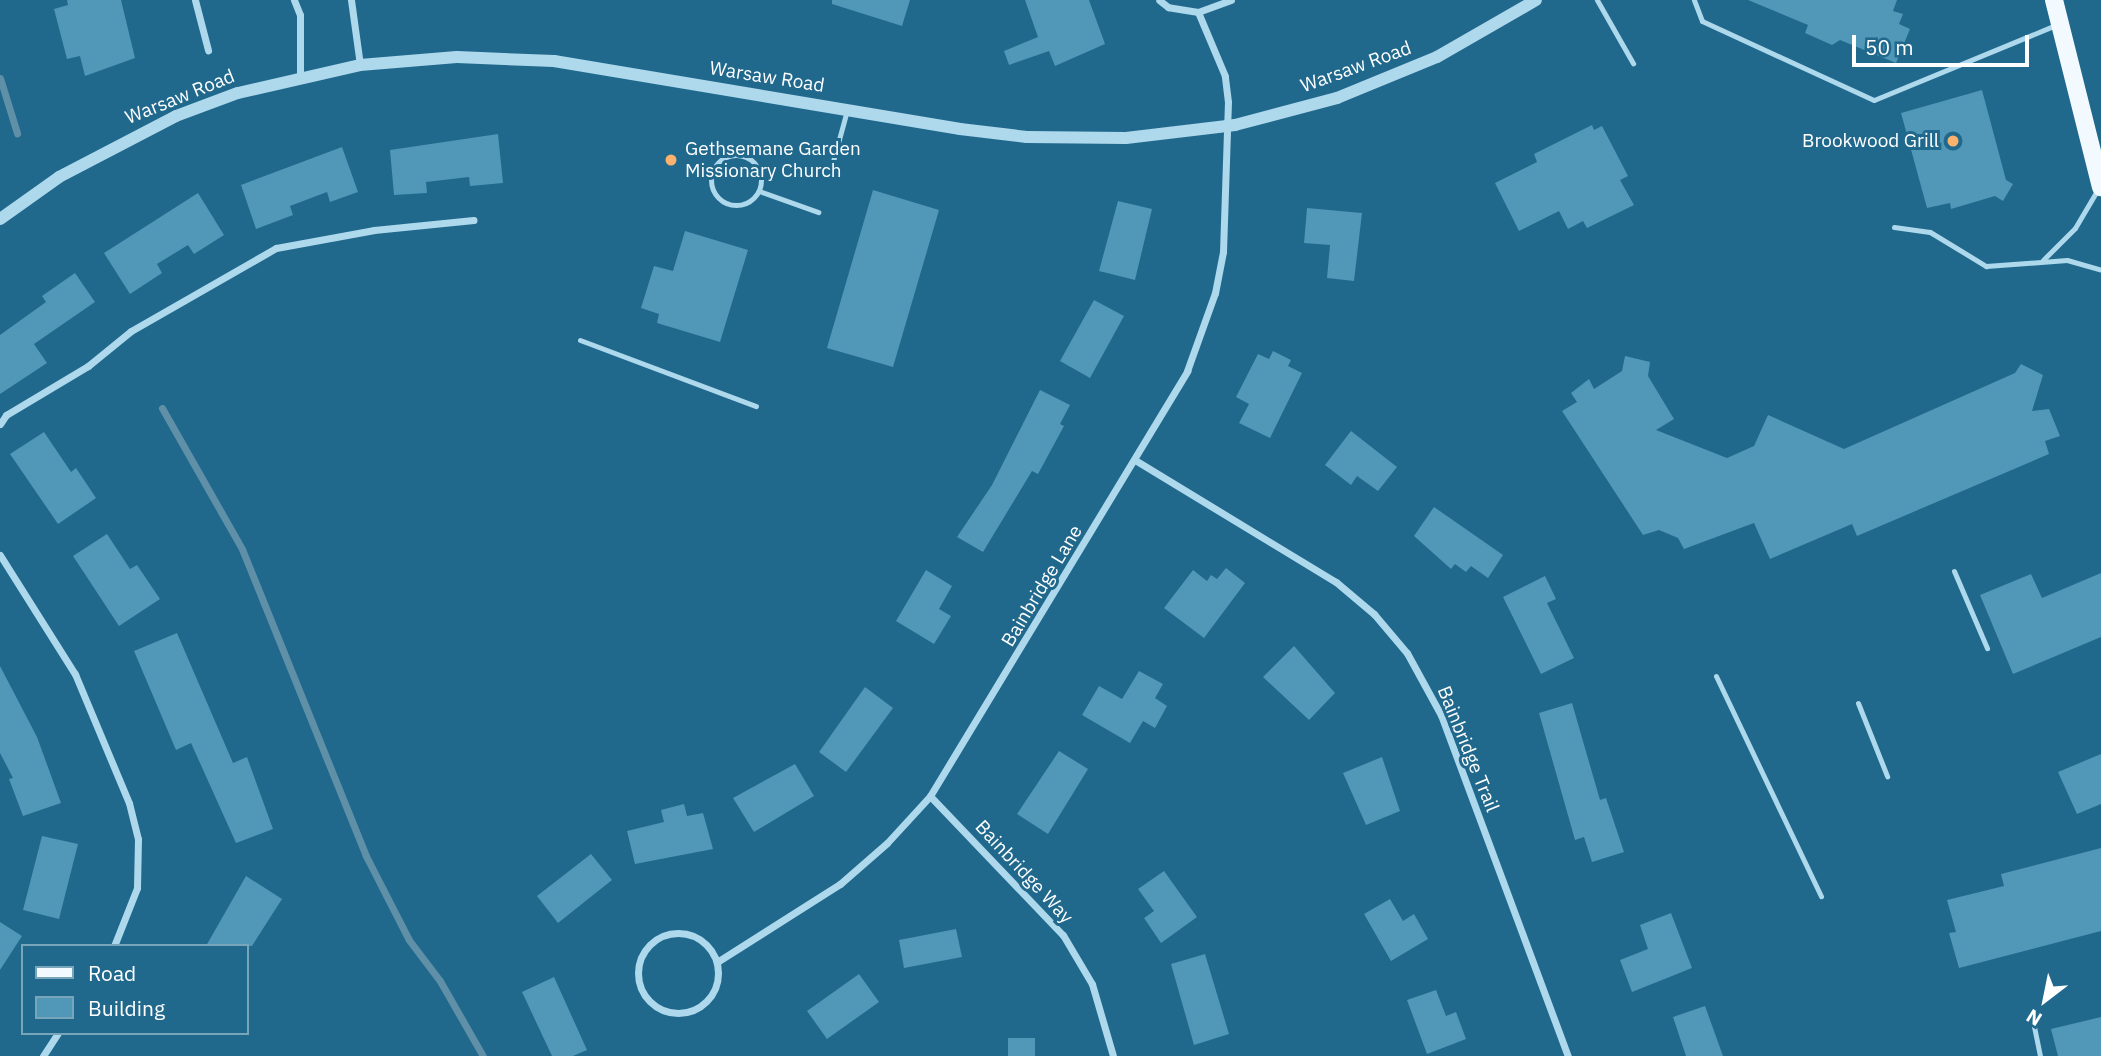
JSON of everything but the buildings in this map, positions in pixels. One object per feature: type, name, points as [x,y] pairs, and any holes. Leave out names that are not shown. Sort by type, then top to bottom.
[{"type":"main road","points":[[2054,0],[2101,186]]},
{"type":"street","points":[[195,0],[208,50]]},
{"type":"street","points":[[294,0],[300,15],[300,76]]},
{"type":"street","points":[[351,0],[360,65]]},
{"type":"street","points":[[1159,0],[1168,7],[1198,12],[1231,0]]},
{"type":"street","name":"Warsaw Road","points":[[0,219],[116,144],[238,93],[300,76],[360,65],[457,57],[554,61],[1027,137],[1126,138],[1228,126],[1337,98],[1437,57],[1536,0]]},
{"type":"street","name":"Bainbridge Lane","points":[[717,962],[839,884],[887,843],[930,796],[1187,371],[1215,293],[1227,210],[1228,126],[1225,76],[1198,12]]},
{"type":"street","points":[[0,424],[6,415],[88,366],[131,331],[276,248],[374,230],[474,220]]},
{"type":"street","name":"Bainbridge Trail","points":[[1135,460],[1336,582],[1374,614],[1407,653],[1441,715],[1568,1056]]},
{"type":"street","points":[[0,555],[75,674],[129,803],[138,839],[137,888],[115,944]]},
{"type":"street","name":"Bainbridge Way","points":[[930,796],[1063,935],[1092,984],[1112,1056]]},
{"type":"street","points":[[673,933],[700,939],[717,962],[716,986],[701,1006],[690,1012],[664,1011],[653,1005],[639,985],[641,957],[660,937],[673,933]]},
{"type":"street","points":[[43,1056],[57,1035]]},
{"type":"lane","points":[[1597,0],[1633,63]]},
{"type":"lane","points":[[1694,0],[1702,21],[1874,100],[2059,24]]},
{"type":"lane","points":[[829,176],[847,110]]},
{"type":"lane","points":[[733,155],[750,159],[760,173],[759,191],[747,203],[721,201],[711,187],[713,169],[733,155]]},
{"type":"lane","points":[[2043,260],[2085,214],[2101,186]]},
{"type":"lane","points":[[759,191],[818,212]]},
{"type":"lane","points":[[1894,227],[1930,232],[1986,266],[2067,260],[2101,270]]},
{"type":"lane","points":[[580,340],[756,407]]},
{"type":"lane","points":[[1954,571],[1987,649]]},
{"type":"lane","points":[[1716,676],[1821,896]]},
{"type":"lane","points":[[1858,703],[1887,776]]},
{"type":"lane","points":[[2031,1012],[2040,1056]]},
{"type":"waterway","points":[[0,78],[17,133]]},
{"type":"waterway","points":[[162,408],[242,549],[366,856],[409,940],[440,981],[483,1056]]},
{"type":"place","name":"Brookwood Grill","points":[[1953,141]]},
{"type":"place","name":"Gethsemane Garden Missionary Church","points":[[671,160]]}]
